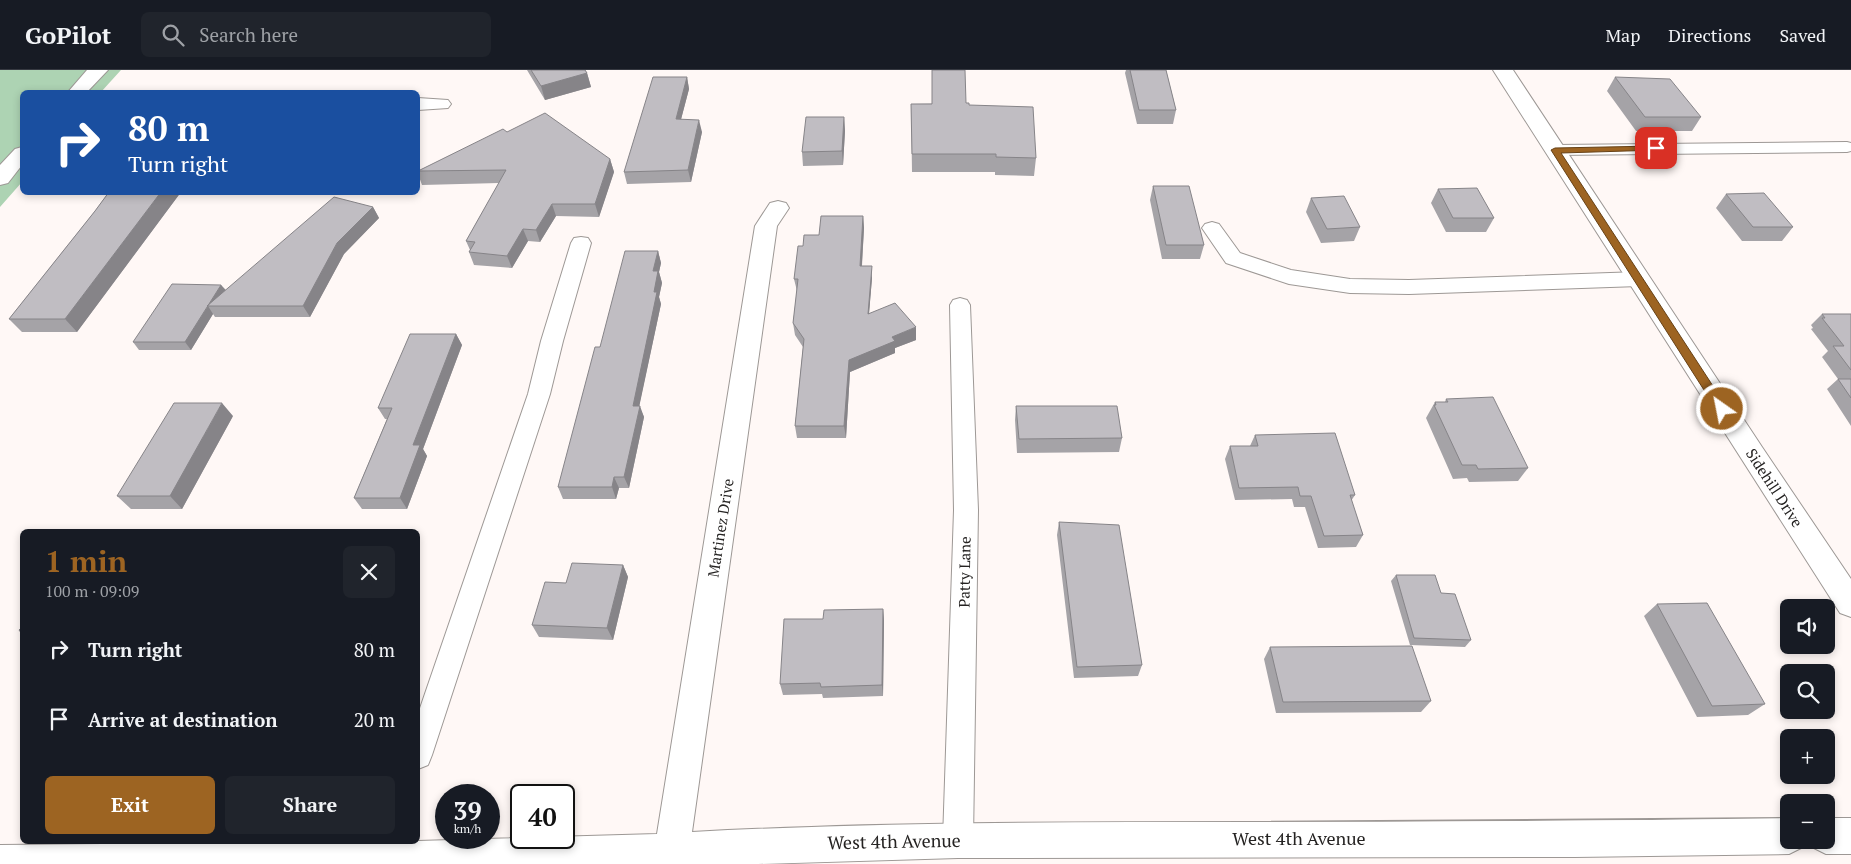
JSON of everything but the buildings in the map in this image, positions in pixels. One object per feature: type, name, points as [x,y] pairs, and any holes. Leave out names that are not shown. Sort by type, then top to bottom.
[{"type":"street","points":[[79,90],[98,70]]},
{"type":"street","name":"Sidehill Drive","points":[[1503,70],[1851,604]]},
{"type":"street","points":[[420,104],[441,104]]},
{"type":"street","points":[[0,178],[20,155]]},
{"type":"street","name":"Martinez Drive","points":[[672,851],[766,226],[778,208]]},
{"type":"street","name":"West 4th Avenue","points":[[0,863],[63,863],[385,850],[672,851],[818,854],[958,840],[1575,839],[1780,836]]},
{"type":"street","points":[[1835,836],[1851,836]]},
{"type":"lane","points":[[1555,150],[1847,147]]},
{"type":"lane","points":[[1212,228],[1233,258],[1289,277],[1350,286],[1521,285],[1639,279]]},
{"type":"lane","points":[[420,749],[539,394],[552,341],[581,243]]},
{"type":"lane","name":"Patty Lane","points":[[958,840],[966,510],[960,305]]},
{"type":"green space","points":[[0,70],[121,70],[103,90],[20,90],[20,184],[0,207]]},
{"type":"route","points":[[1656,148],[1555,150],[1722,409]]}]
